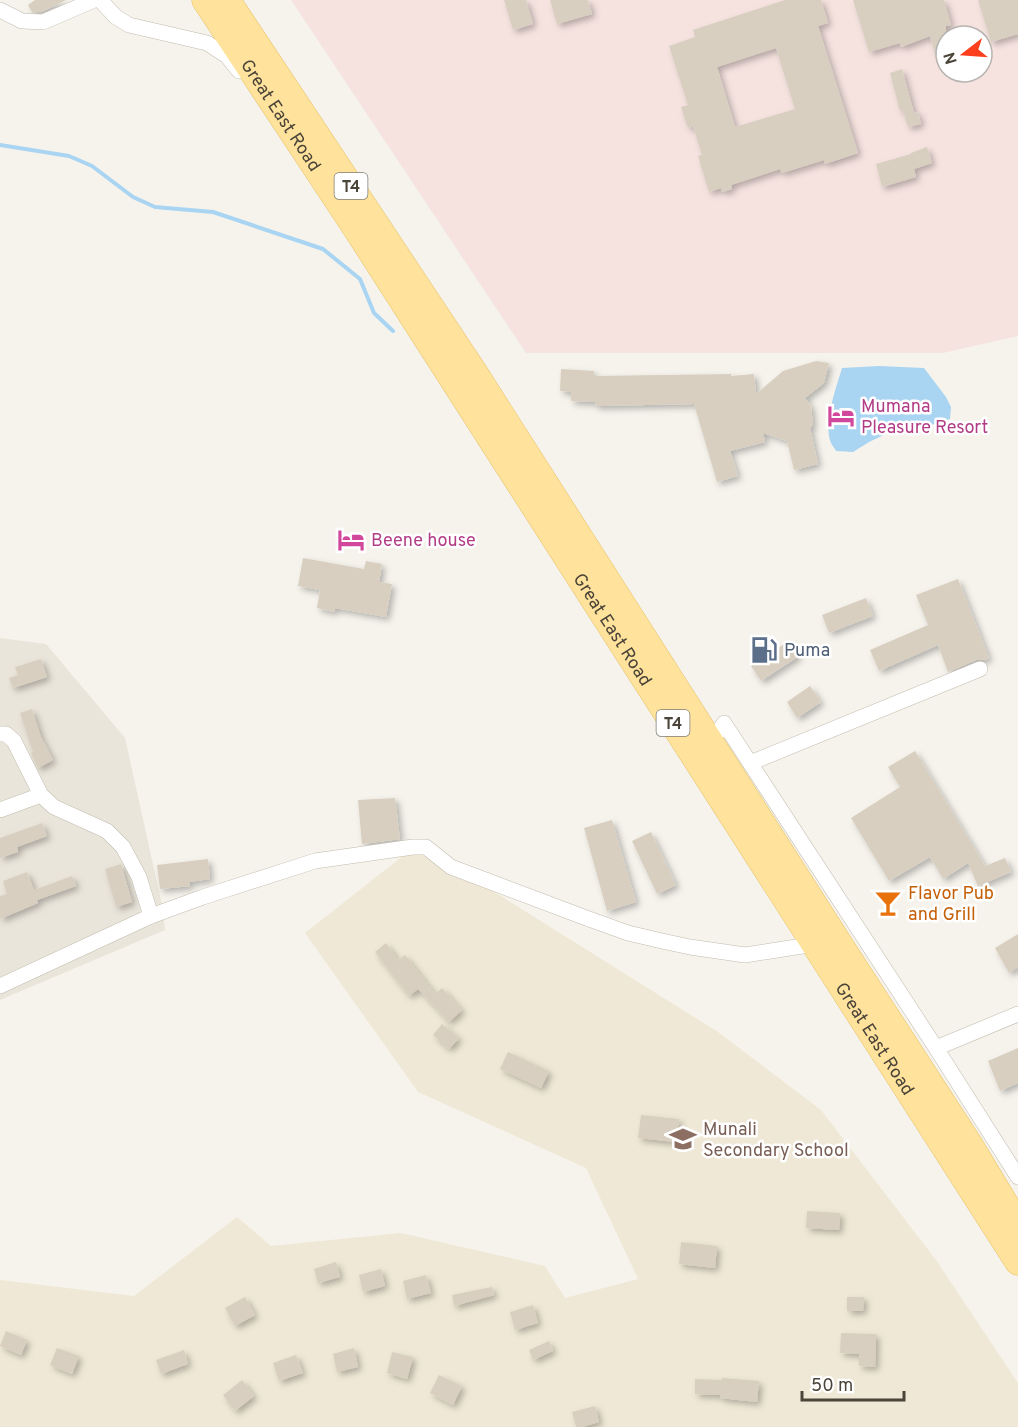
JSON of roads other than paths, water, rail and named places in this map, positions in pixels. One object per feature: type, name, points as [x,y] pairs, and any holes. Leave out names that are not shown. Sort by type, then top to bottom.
[{"type":"main road","name":"Great East Road","points":[[205,0],[327,184],[1018,1262]]},
{"type":"main road","name":"Great East Road","points":[[227,0],[474,372],[968,1142],[1018,1225]]},
{"type":"street","points":[[0,10],[22,21],[43,22],[94,0]]},
{"type":"street","points":[[100,0],[116,17],[129,25],[207,43],[227,56],[290,149],[327,184]]},
{"type":"street","points":[[750,763],[980,669]]},
{"type":"street","points":[[711,743],[724,723],[936,1048],[1014,1161],[1018,1176]]},
{"type":"street","points":[[0,734],[6,734],[14,741],[41,795],[54,807],[107,831],[123,847],[139,877],[151,916]]},
{"type":"street","points":[[0,810],[41,795]]},
{"type":"street","points":[[0,986],[151,916],[203,897],[315,861],[412,847],[426,847],[452,867],[589,919],[640,935],[690,947],[745,955],[815,944]]},
{"type":"street","points":[[936,1048],[1018,1014]]},
{"type":"water","points":[[879,366],[924,368],[946,397],[951,407],[950,419],[886,434],[853,452],[836,451],[831,443],[828,426],[842,368]]},
{"type":"waterway","points":[[0,145],[69,156],[92,166],[133,197],[155,207],[213,212],[323,249],[360,279],[374,313],[393,331]]},
{"type":"place","name":"Mumana Pleasure Resort","points":[[841,416]]},
{"type":"place","name":"Beene house","points":[[351,540]]},
{"type":"place","name":"Puma","points":[[764,650]]},
{"type":"place","name":"Flavor Pub and Grill","points":[[888,903]]},
{"type":"place","name":"Munali Secondary School","points":[[683,1139]]}]
